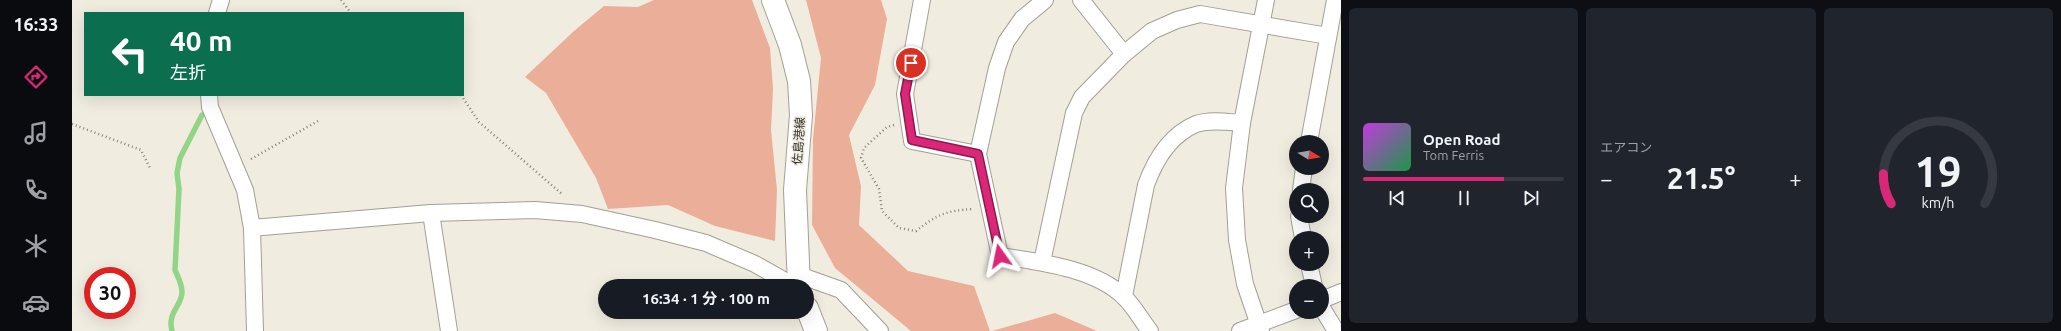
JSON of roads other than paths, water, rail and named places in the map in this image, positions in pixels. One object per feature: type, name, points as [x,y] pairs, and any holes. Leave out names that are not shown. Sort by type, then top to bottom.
[{"type":"main road","name":"佐島港線","points":[[773,0],[790,45],[799,81],[801,115],[796,190],[797,279]]},
{"type":"main road","points":[[811,319],[816,331]]},
{"type":"street","points":[[218,12],[221,0]]},
{"type":"street","points":[[922,0],[905,94],[912,140],[978,154]]},
{"type":"street","points":[[1045,0],[1022,20],[1006,42],[997,68],[978,154],[1000,256],[1042,262],[1098,279],[1124,296],[1150,331]]},
{"type":"street","points":[[1081,0],[1124,54]]},
{"type":"street","points":[[1259,327],[1245,284],[1237,240],[1234,188],[1242,123],[1266,0]]},
{"type":"street","points":[[1310,135],[1335,0]]},
{"type":"street","points":[[1042,262],[1074,113],[1082,97],[1124,54],[1152,31],[1177,20],[1200,14],[1328,36]]},
{"type":"street","points":[[209,96],[210,107],[245,190],[252,228],[254,331]]},
{"type":"street","points":[[1124,296],[1146,185],[1152,169],[1165,148],[1196,124],[1214,121],[1242,123]]},
{"type":"street","points":[[252,228],[431,213],[535,210],[582,214],[706,243],[790,279]]},
{"type":"street","points":[[431,213],[449,331]]},
{"type":"street","points":[[814,285],[841,290],[880,331]]},
{"type":"street","points":[[1329,297],[1341,292]]},
{"type":"street","points":[[1240,331],[1259,327],[1289,313]]},
{"type":"street","points":[[1329,319],[1336,331]]},
{"type":"waterway","points":[[172,331],[171,319],[180,301],[182,292],[181,283],[175,270],[179,189],[177,173],[180,158],[202,115]]}]
